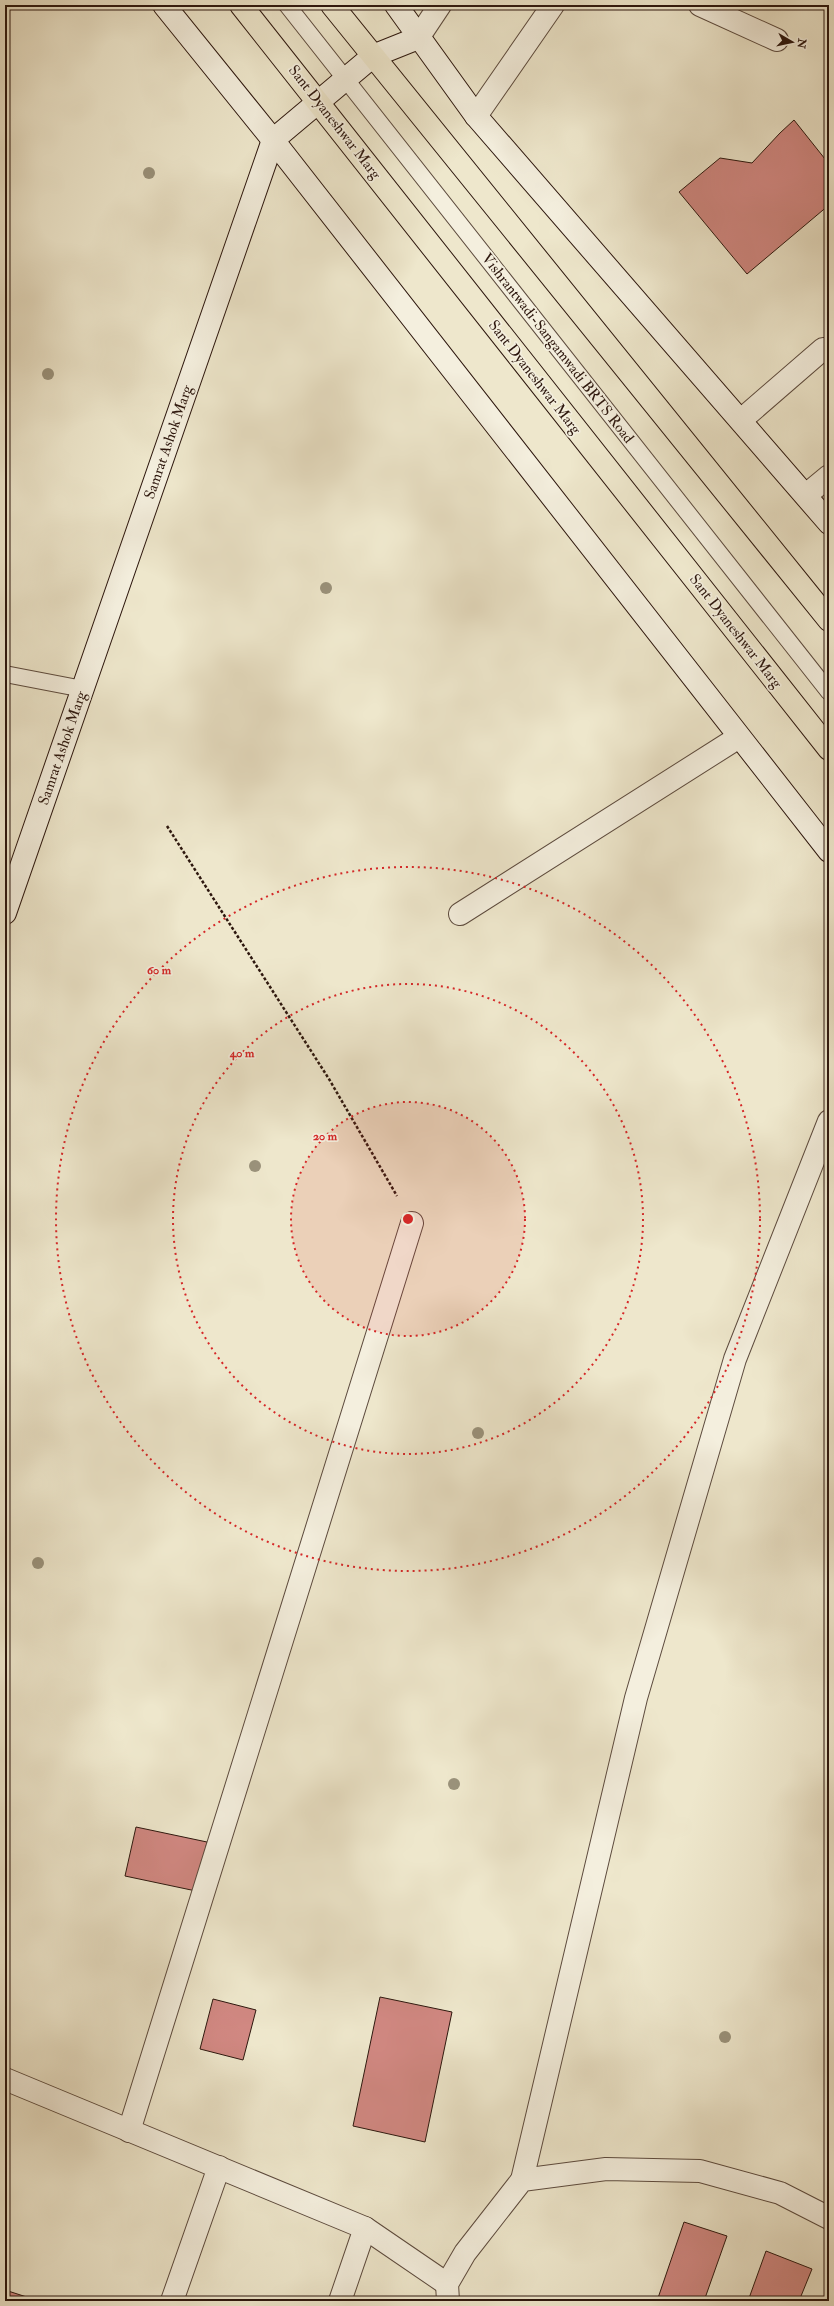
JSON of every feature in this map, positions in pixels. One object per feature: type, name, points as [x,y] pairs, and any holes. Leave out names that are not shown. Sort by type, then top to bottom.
[{"type":"main road","name":"Sant Dyaneshwar Marg","points":[[241,5],[829,749]]},
{"type":"main road","points":[[332,5],[829,620]]},
{"type":"street","points":[[164,5],[273,140],[829,851]]},
{"type":"street","points":[[396,5],[418,38],[476,116],[829,523]]},
{"type":"street","points":[[273,140],[373,56],[418,38],[440,5]]},
{"type":"street","points":[[476,116],[553,5]]},
{"type":"street","points":[[700,5],[777,40]]},
{"type":"street","name":"Samrat Ashok Marg","points":[[5,913],[273,140]]},
{"type":"street","points":[[741,420],[823,349]]},
{"type":"street","points":[[806,495],[829,476]]},
{"type":"street","points":[[460,914],[739,737]]},
{"type":"street","points":[[5,2079],[365,2228],[447,2292],[465,2253],[522,2180],[638,1690],[735,1359],[829,1121]]},
{"type":"street","points":[[130,2130],[412,1223]]},
{"type":"street","points":[[172,2301],[219,2167]]},
{"type":"street","points":[[522,2180],[606,2169],[700,2171],[780,2193],[829,2218]]},
{"type":"street","points":[[340,2301],[365,2228]]},
{"type":"lane","name":"Vishrantwadi-Sangamwadi BRTS Road","points":[[287,5],[829,692]]},
{"type":"lane","points":[[5,674],[83,689]]},
{"type":"path","points":[[167,826],[329,1079],[412,1223]]},
{"type":"building","points":[[794,120],[829,164],[829,205],[747,274],[679,192],[720,158],[752,163]]},
{"type":"building","points":[[136,1827],[207,1842],[196,1891],[125,1876]]},
{"type":"building","points":[[380,1997],[452,2012],[425,2142],[353,2126]]},
{"type":"building","points":[[213,1999],[256,2010],[243,2060],[200,2049]]},
{"type":"building","points":[[684,2222],[727,2236],[704,2301],[657,2301]]},
{"type":"building","points":[[766,2251],[812,2269],[799,2301],[748,2301]]},
{"type":"building","points":[[5,2290],[39,2301],[5,2301]]}]
